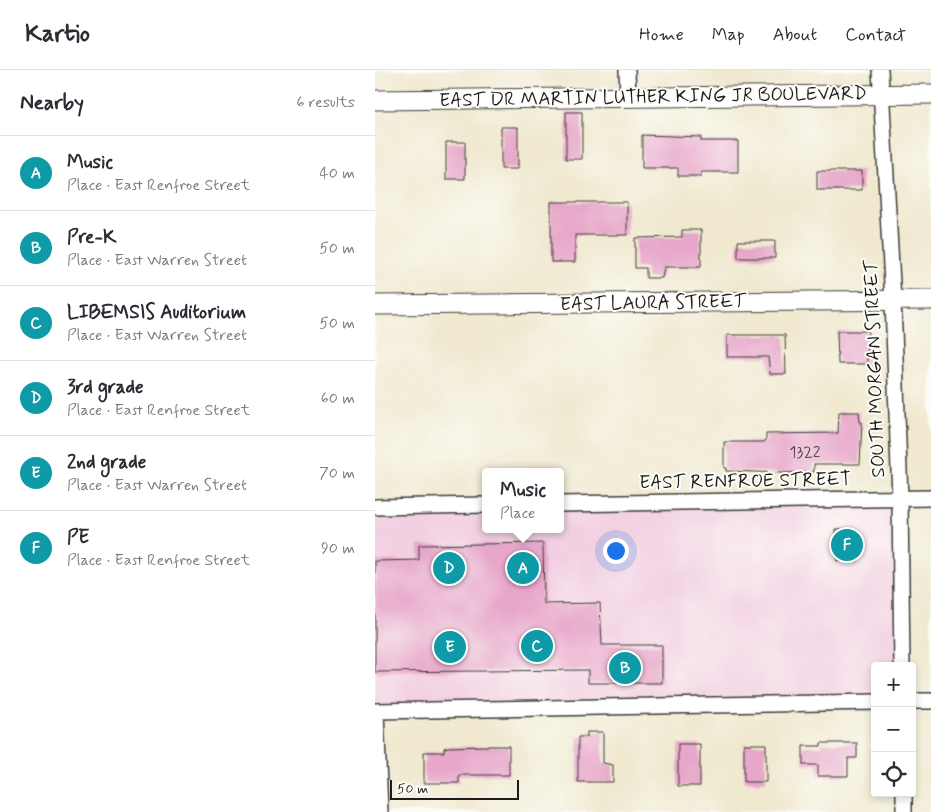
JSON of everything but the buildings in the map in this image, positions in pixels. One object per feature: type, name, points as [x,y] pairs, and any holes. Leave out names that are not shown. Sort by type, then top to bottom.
[{"type":"street","points":[[627,70],[628,97]]},
{"type":"street","name":"SOUTH MORGAN STREET","points":[[880,70],[893,301],[900,498],[902,662]]},
{"type":"street","name":"EAST DR MARTIN LUTHER KING JR BOULEVARD","points":[[375,100],[931,94]]},
{"type":"street","name":"EAST LAURA STREET","points":[[375,305],[931,300]]},
{"type":"street","name":"EAST RENFROE STREET","points":[[564,504],[931,498]]},
{"type":"street","points":[[375,507],[482,505]]},
{"type":"street","points":[[916,701],[931,701]]},
{"type":"street","points":[[380,812],[375,711],[871,702]]},
{"type":"street","points":[[904,797],[904,812]]},
{"type":"shaded area","points":[[900,498],[902,662],[871,662],[871,702],[375,711],[375,506],[482,505],[482,533],[564,533],[564,503]]},
{"type":"place","name":"PE","points":[[847,545]]},
{"type":"place","name":"3rd grade","points":[[449,568]]},
{"type":"place","name":"Music","points":[[523,568]]},
{"type":"place","name":"LIBEMSIS Auditorium","points":[[537,646]]},
{"type":"place","name":"2nd grade","points":[[450,647]]},
{"type":"place","name":"Pre-K","points":[[625,668]]}]
